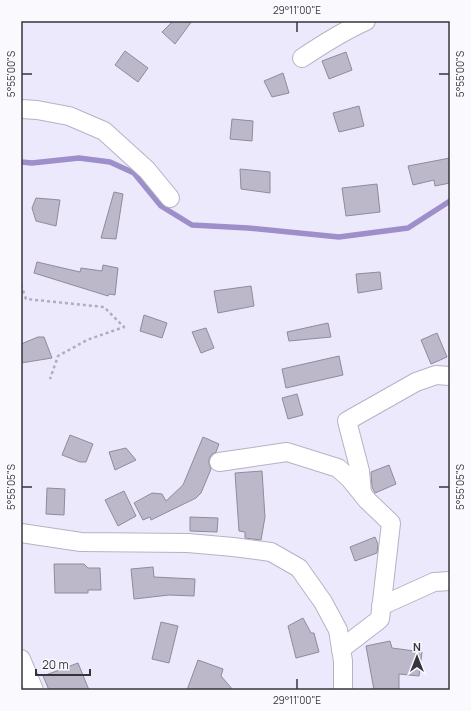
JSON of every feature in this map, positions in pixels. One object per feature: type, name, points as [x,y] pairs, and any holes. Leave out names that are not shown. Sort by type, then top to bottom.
[{"type":"street","points":[[302,58],[329,40],[366,21]]},
{"type":"street","points":[[21,108],[70,116],[104,132],[147,170],[170,198]]},
{"type":"street","points":[[362,493],[360,471],[347,421],[416,382],[436,375],[450,376]]},
{"type":"street","points":[[219,462],[287,452],[338,468],[391,523],[380,619],[341,649]]},
{"type":"street","points":[[21,533],[81,542],[188,543],[271,552],[299,568],[323,602],[338,630],[343,660],[342,690]]},
{"type":"street","points":[[381,606],[434,582],[450,581]]},
{"type":"street","points":[[21,659],[34,690]]},
{"type":"path","points":[[21,284],[26,299],[104,307],[124,327],[87,340],[58,356],[50,379]]},
{"type":"building","points":[[173,21],[192,21],[175,44],[162,32]]},
{"type":"building","points":[[125,51],[148,68],[138,82],[115,65]]},
{"type":"building","points":[[346,52],[352,70],[329,79],[322,61]]},
{"type":"building","points":[[283,73],[289,93],[272,97],[264,81]]},
{"type":"building","points":[[359,106],[364,126],[339,132],[333,113]]},
{"type":"building","points":[[232,119],[253,121],[252,141],[230,139]]},
{"type":"building","points":[[450,158],[450,183],[435,186],[434,180],[413,185],[408,166]]},
{"type":"building","points":[[240,169],[270,172],[270,193],[241,189]]},
{"type":"building","points":[[377,184],[380,212],[346,216],[342,188]]},
{"type":"building","points":[[114,192],[123,194],[116,239],[101,238]]},
{"type":"building","points":[[36,198],[60,200],[56,226],[36,221],[32,208]]},
{"type":"building","points":[[37,262],[80,272],[81,268],[102,271],[103,265],[118,268],[115,295],[109,294],[108,296],[34,273]]},
{"type":"building","points":[[380,272],[382,289],[358,293],[356,274]]},
{"type":"building","points":[[251,286],[254,306],[218,313],[214,291]]},
{"type":"building","points":[[144,315],[167,323],[162,338],[140,331]]},
{"type":"building","points":[[328,323],[331,337],[289,341],[287,332]]},
{"type":"building","points":[[206,328],[214,348],[201,353],[192,332]]},
{"type":"building","points":[[437,333],[447,357],[431,364],[421,340]]},
{"type":"building","points":[[38,337],[44,337],[52,358],[21,363],[21,344]]},
{"type":"building","points":[[339,356],[343,375],[286,388],[282,369]]},
{"type":"building","points":[[297,394],[303,415],[288,419],[282,398]]},
{"type":"building","points":[[70,435],[93,444],[86,462],[80,462],[62,455]]},
{"type":"building","points":[[203,437],[219,444],[216,452],[212,454],[209,459],[211,469],[201,493],[196,498],[151,520],[150,517],[143,520],[134,503],[152,493],[162,494],[166,501],[183,485]]},
{"type":"building","points":[[126,448],[136,460],[115,470],[109,452]]},
{"type":"building","points":[[389,465],[396,484],[375,493],[372,487],[371,472]]},
{"type":"building","points":[[262,471],[265,517],[261,540],[245,538],[245,532],[239,531],[235,473]]},
{"type":"building","points":[[47,488],[65,489],[64,515],[46,514]]},
{"type":"building","points":[[124,491],[136,516],[118,526],[105,500]]},
{"type":"building","points":[[190,517],[218,518],[217,532],[190,531]]},
{"type":"building","points":[[375,537],[378,544],[377,553],[355,561],[350,547]]},
{"type":"building","points":[[54,564],[84,564],[88,568],[100,568],[101,590],[88,590],[88,593],[55,593]]},
{"type":"building","points":[[153,567],[154,577],[195,579],[194,596],[169,595],[134,599],[131,569]]},
{"type":"building","points":[[303,618],[311,633],[314,633],[319,652],[296,658],[288,626]]},
{"type":"building","points":[[161,622],[178,626],[169,663],[152,659]]},
{"type":"building","points":[[390,641],[392,648],[422,652],[419,676],[399,674],[399,690],[374,690],[366,646]]},
{"type":"building","points":[[198,660],[223,669],[221,676],[233,690],[187,690]]},
{"type":"building","points":[[78,663],[89,690],[49,690],[43,676]]},
{"type":"waterway","points":[[21,162],[32,163],[79,158],[110,162],[134,173],[161,206],[192,225],[248,228],[339,237],[408,228],[450,201]]}]
